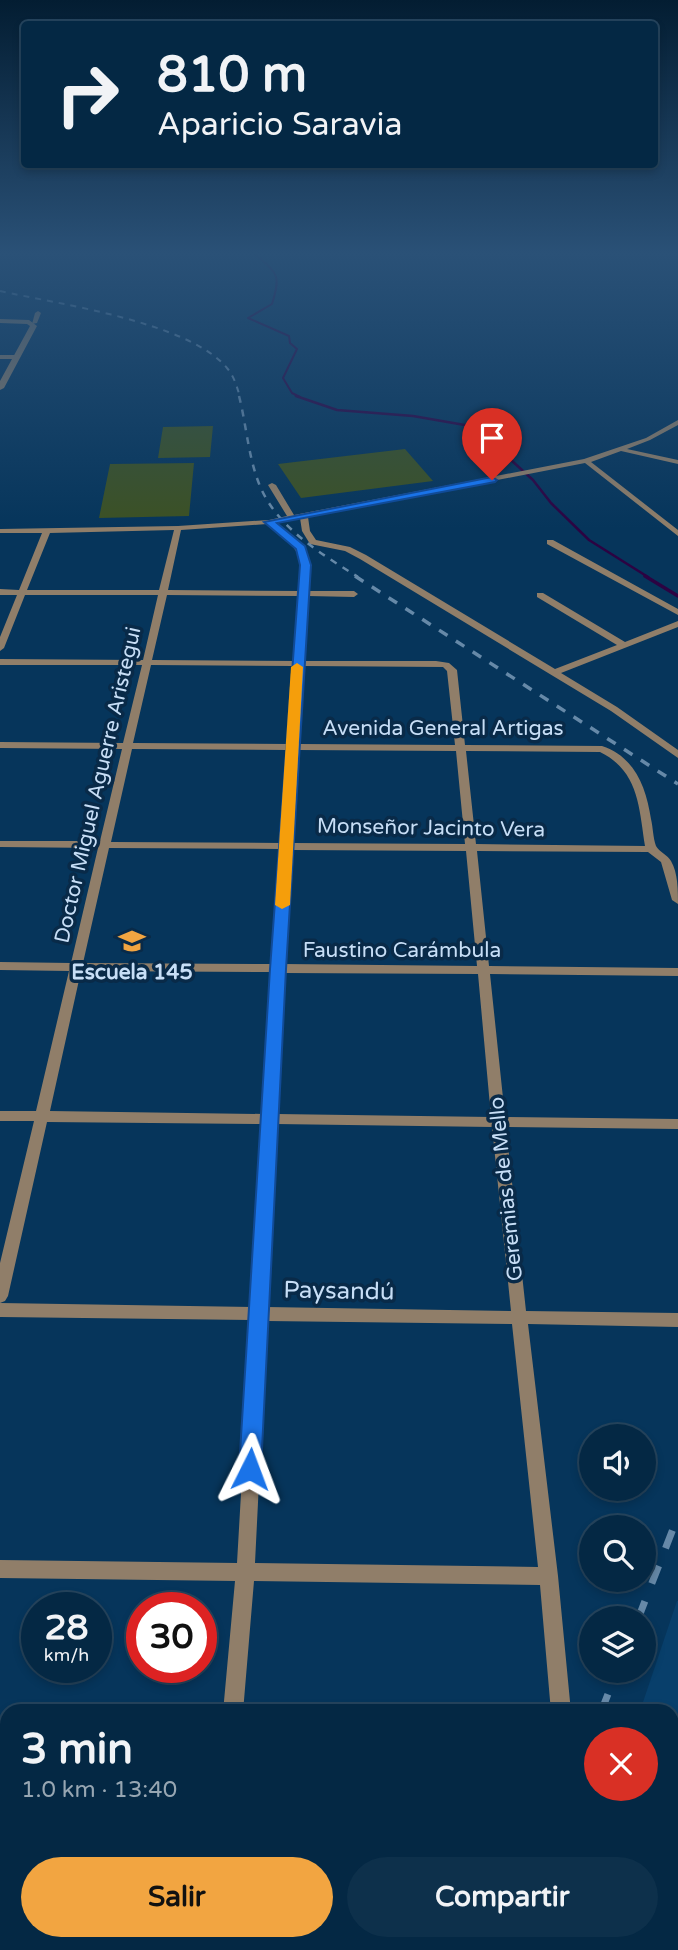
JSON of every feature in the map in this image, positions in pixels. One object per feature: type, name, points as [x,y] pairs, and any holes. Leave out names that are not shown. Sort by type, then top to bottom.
[{"type":"street","points":[[0,388],[20,346]]},
{"type":"street","points":[[0,357],[14,357]]},
{"type":"street","points":[[0,378],[14,357]]},
{"type":"street","points":[[0,531],[178,528],[282,520],[586,461],[623,450],[678,422]]},
{"type":"street","points":[[623,450],[678,462]]},
{"type":"street","points":[[586,461],[678,534]]},
{"type":"street","points":[[272,485],[292,518]]},
{"type":"street","points":[[304,516],[306,531],[313,542],[347,549],[363,556],[614,709],[678,755]]},
{"type":"street","points":[[234,1704],[245,1574],[257,1312],[303,594],[304,555],[297,544],[269,522]]},
{"type":"street","name":"Doctor Miguel Aguerre Aristegui","points":[[0,1296],[178,528]]},
{"type":"street","points":[[0,648],[47,530]]},
{"type":"street","points":[[550,542],[678,612]]},
{"type":"street","points":[[0,592],[354,594]]},
{"type":"street","points":[[540,595],[624,645]]},
{"type":"street","points":[[553,673],[678,624]]},
{"type":"street","points":[[0,662],[298,664]]},
{"type":"street","name":"Geremias de Mello","points":[[298,664],[436,663],[449,667],[461,747],[485,968],[498,1121],[549,1576],[560,1704]]},
{"type":"street","name":"Avenida General Artigas","points":[[0,745],[592,747],[616,755],[639,784],[651,849]]},
{"type":"street","name":"Monseñor Jacinto Vera","points":[[0,844],[651,849]]},
{"type":"street","points":[[651,849],[666,861],[678,900]]},
{"type":"street","name":"Faustino Carámbula","points":[[0,966],[485,968],[678,972]]},
{"type":"street","points":[[0,1116],[678,1124]]},
{"type":"street","name":"Paysandú","points":[[0,1310],[678,1320]]},
{"type":"street","points":[[0,1569],[549,1576]]},
{"type":"shaded area","points":[[677,1601],[678,1601],[678,1704],[642,1704],[649,1683],[656,1683],[656,1663]]},
{"type":"green space","points":[[213,426],[210,457],[158,458],[163,427]]},
{"type":"green space","points":[[405,449],[433,481],[301,498],[278,464]]},
{"type":"green space","points":[[194,463],[189,516],[99,518],[110,464]]},
{"type":"waterway","points":[[294,346],[297,349],[283,378],[292,393],[300,397]]},
{"type":"waterway","points":[[296,396],[337,410],[413,416],[482,428],[488,439],[533,480],[551,503],[589,540],[648,577]]},
{"type":"waterway","points":[[645,576],[678,596]]},
{"type":"railway","points":[[198,346],[227,368],[240,397]]},
{"type":"railway","points":[[239,396],[252,460],[265,497],[275,512],[300,537],[358,577]]},
{"type":"railway","points":[[355,576],[678,784]]},
{"type":"railway","points":[[643,1606],[678,1516]]},
{"type":"railway","points":[[604,1704],[612,1683]]},
{"type":"slow traffic","points":[[282,905],[297,667]]},
{"type":"place","name":"Escuela 145","points":[[132,941]]},
{"type":"route","points":[[250,1469],[278,969],[306,565],[301,548],[269,522],[492,480]]}]
